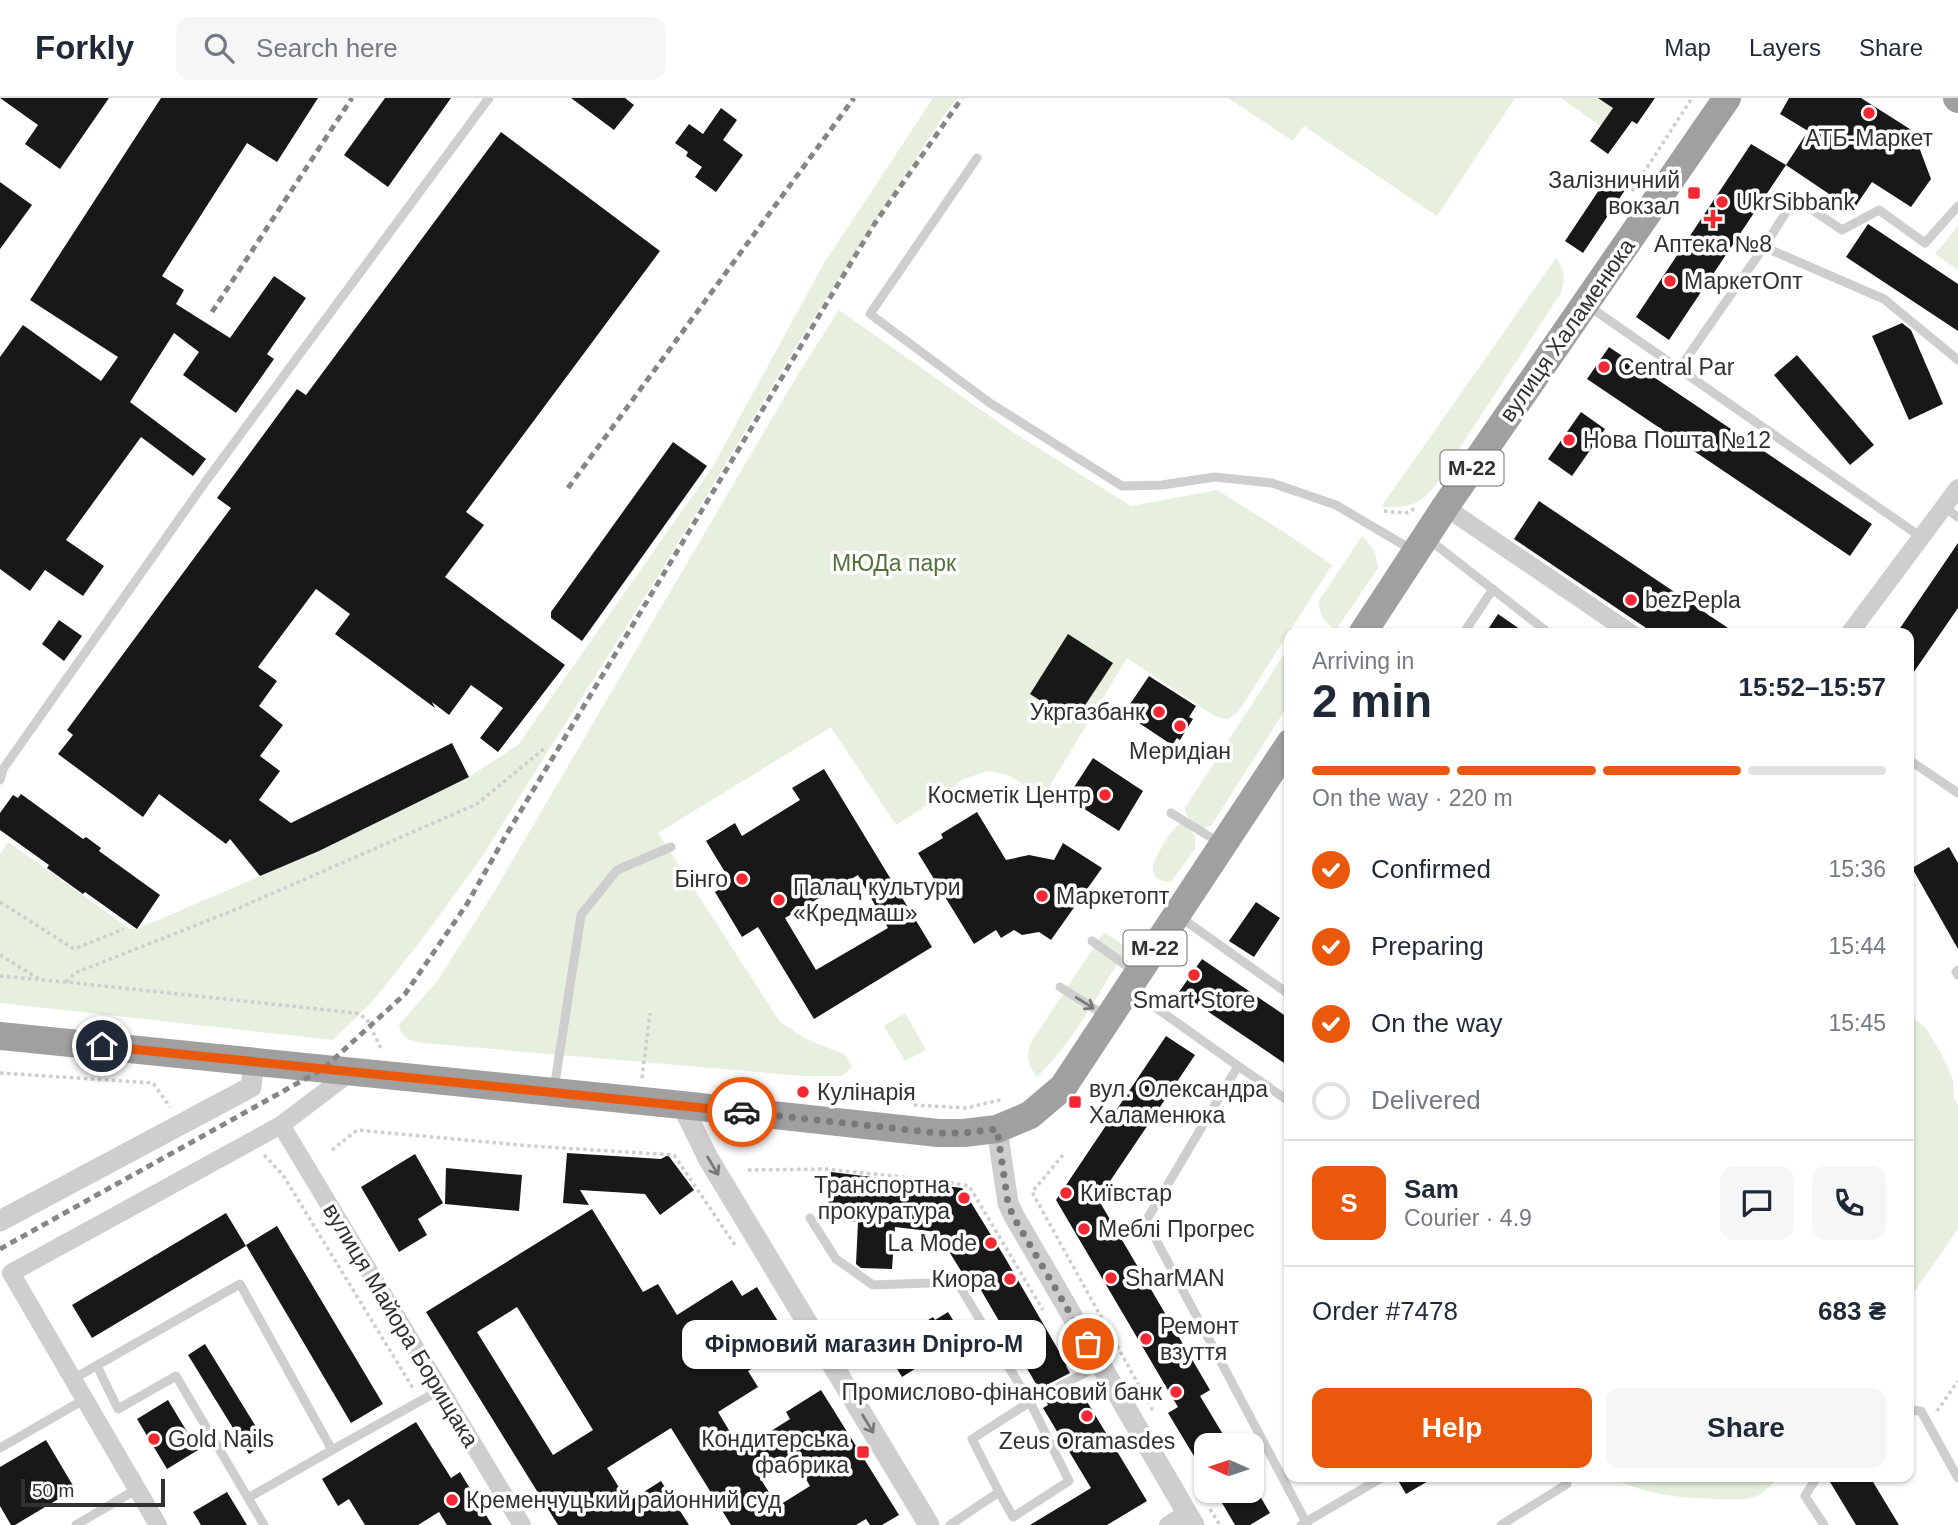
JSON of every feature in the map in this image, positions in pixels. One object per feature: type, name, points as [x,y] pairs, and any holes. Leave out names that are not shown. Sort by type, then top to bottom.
[{"type":"highway","name":"вулиця Халаменюка","points":[[1366,628],[1445,507],[1727,98]]},
{"type":"highway","name":"М-22","points":[[0,1036],[938,1133],[997,1129],[1030,1115],[1063,1087],[1284,757]]},
{"type":"street","points":[[1853,628],[1921,537],[1951,512],[1958,488]]},
{"type":"street","points":[[1445,507],[1623,628]]},
{"type":"street","points":[[0,1221],[251,1087],[254,1062]]},
{"type":"street","points":[[158,1525],[11,1273],[281,1125],[351,1072]]},
{"type":"street","points":[[682,1105],[708,1158],[929,1525]]},
{"type":"street","name":"вулиця Майора Борищака","points":[[281,1125],[522,1525]]},
{"type":"street","points":[[997,1129],[1008,1203],[1013,1216],[1190,1519],[1168,1525]]},
{"type":"lane","points":[[0,780],[1,768],[206,481],[489,98]]},
{"type":"lane","points":[[977,158],[870,314],[990,403],[1122,486],[1162,485],[1215,477],[1272,483],[1336,505],[1421,545],[1493,589],[1542,628]]},
{"type":"lane","points":[[1679,369],[1795,198],[1842,230],[1879,210],[1924,243],[1958,206]]},
{"type":"lane","points":[[1764,247],[1884,299],[1958,360]]},
{"type":"lane","points":[[1585,304],[1921,537]]},
{"type":"lane","points":[[1468,628],[1493,589]]},
{"type":"lane","points":[[1914,763],[1958,793]]},
{"type":"lane","points":[[1171,813],[1223,845]]},
{"type":"lane","points":[[553,1092],[581,915],[617,870],[671,847]]},
{"type":"lane","points":[[1177,915],[1284,991]]},
{"type":"lane","points":[[1092,941],[1133,981],[1238,1066],[1284,1098]]},
{"type":"lane","points":[[1060,988],[1109,1018]]},
{"type":"lane","points":[[1238,1066],[1146,1221],[1305,1524],[1375,1482]]},
{"type":"lane","points":[[810,1218],[836,1259],[873,1285],[957,1282],[1030,1402],[1069,1482],[1013,1517],[972,1439],[1030,1402],[1100,1365]]},
{"type":"lane","points":[[73,1379],[240,1284],[332,1450]]},
{"type":"lane","points":[[97,1366],[118,1409],[176,1376],[264,1525]]},
{"type":"lane","points":[[247,1498],[440,1390]]},
{"type":"lane","points":[[0,1448],[85,1399]]},
{"type":"lane","points":[[1914,1410],[1921,1411],[1958,1478]]},
{"type":"lane","points":[[1814,1482],[1805,1496],[1824,1525]]},
{"type":"lane","points":[[1501,1525],[1567,1484]]},
{"type":"lane","points":[[76,1525],[137,1489]]},
{"type":"lane","points":[[950,1525],[999,1492]]},
{"type":"path","points":[[66,982],[75,973],[232,911],[477,804],[546,747]]},
{"type":"path","points":[[0,902],[74,949],[124,929]]},
{"type":"path","points":[[0,955],[41,980]]},
{"type":"path","points":[[0,976],[356,1013],[367,1019],[382,1051]]},
{"type":"path","points":[[642,1078],[650,1013]]},
{"type":"path","points":[[0,1073],[153,1083],[170,1107],[200,1114]]},
{"type":"path","points":[[332,1150],[356,1129],[531,1146],[674,1155],[739,1251]]},
{"type":"path","points":[[250,1142],[283,1175],[421,1401]]},
{"type":"path","points":[[1063,1155],[1032,1192],[1154,1413]]},
{"type":"path","points":[[748,1170],[825,1169],[942,1181]]},
{"type":"path","points":[[1928,1423],[1958,1381]]},
{"type":"path","points":[[1206,1503],[1220,1525]]},
{"type":"green space","points":[[933,98],[958,98],[946,112],[803,335],[661,571],[483,855],[426,934],[372,1002],[333,1040],[0,1003],[0,854],[8,842],[130,929],[137,929],[319,851],[469,777],[518,745],[712,468],[823,265]]},
{"type":"green space","points":[[1228,98],[1515,98],[1437,216],[1304,126],[1293,141]]},
{"type":"green space","points":[[1561,98],[1641,98],[1615,136]]},
{"type":"green space","points":[[1958,226],[1958,270],[1935,254]]},
{"type":"green space","points":[[1556,258],[1564,275],[1560,294],[1435,486],[1417,502],[1398,507],[1381,507]]},
{"type":"green space","name":"МЮДа парк","points":[[839,310],[1008,429],[1131,506],[1217,490],[1332,565],[1292,628],[1284,628],[1284,640],[1238,712],[1228,719],[1216,717],[1127,658],[1043,797],[1008,775],[988,771],[964,779],[896,825],[831,727],[658,833],[780,1022],[806,1039],[846,1055],[852,1067],[842,1076],[803,1076],[423,1043],[407,1038],[402,1034],[399,1025],[438,980],[494,892],[798,374]]},
{"type":"green space","points":[[1362,536],[1373,550],[1378,568],[1337,628],[1333,628],[1323,618],[1319,601]]},
{"type":"green space","points":[[1284,654],[1284,711],[1211,826],[1201,828],[1190,820],[1185,808]]},
{"type":"green space","points":[[1181,823],[1195,835],[1195,849],[1171,882],[1162,881],[1154,874],[1154,863],[1169,836]]},
{"type":"green space","points":[[1104,932],[1127,948],[1063,1048],[1037,1077],[1029,1061],[1030,1044]]},
{"type":"green space","points":[[905,1013],[926,1050],[905,1061],[884,1026]]},
{"type":"green space","points":[[1914,1019],[1925,1027],[1953,1080],[1954,1099],[1958,1105],[1958,1229],[1914,1292]]},
{"type":"green space","points":[[1623,1482],[1774,1482],[1756,1497],[1735,1499],[1668,1495]]},
{"type":"building","points":[[0,98],[109,98],[60,169],[25,144],[38,125]]},
{"type":"building","points":[[161,98],[318,98],[277,162],[247,143],[162,276],[184,290],[176,304],[230,338],[274,276],[306,298],[267,354],[274,359],[236,413],[183,375],[199,352],[174,333],[130,402],[206,459],[193,476],[141,437],[66,540],[104,566],[83,596],[45,570],[30,591],[0,569],[0,357],[23,325],[101,381],[118,357],[30,300]]},
{"type":"building","points":[[385,98],[451,98],[388,187],[344,155]]},
{"type":"building","points":[[571,98],[625,98],[634,105],[614,130]]},
{"type":"building","points":[[1598,98],[1655,98],[1637,124],[1632,121],[1608,154],[1590,141],[1613,108]]},
{"type":"building","points":[[1789,98],[1861,98],[1913,131],[1931,179],[1911,207],[1872,182],[1853,210],[1786,165],[1808,131],[1780,114]]},
{"type":"building","points":[[721,108],[737,120],[723,140],[743,155],[716,192],[695,177],[702,167],[686,156],[688,152],[675,143],[689,124],[703,134]]},
{"type":"building","points":[[501,132],[660,251],[466,512],[484,525],[445,577],[565,665],[498,752],[480,738],[503,708],[471,685],[449,715],[432,702],[435,708],[335,634],[350,614],[316,589],[258,667],[277,681],[259,706],[283,725],[260,756],[280,771],[259,800],[291,823],[452,743],[469,777],[319,851],[260,876],[230,839],[226,844],[159,794],[143,817],[58,754],[73,735],[67,730],[231,508],[217,498],[297,389],[306,395]]},
{"type":"building","points":[[1751,144],[1786,165],[1669,340],[1636,317]]},
{"type":"building","points":[[1611,172],[1629,184],[1583,253],[1565,241]]},
{"type":"building","points":[[0,182],[32,205],[0,249]]},
{"type":"building","points":[[1868,224],[1958,284],[1958,331],[1846,257]]},
{"type":"building","points":[[1902,323],[1911,330],[1943,404],[1909,420],[1872,336]]},
{"type":"building","points":[[1609,347],[1872,524],[1850,556],[1587,379]]},
{"type":"building","points":[[1797,355],[1874,445],[1850,465],[1774,375]]},
{"type":"building","points":[[1581,412],[1605,429],[1572,476],[1548,459]]},
{"type":"building","points":[[673,442],[707,466],[582,641],[551,618],[551,612]]},
{"type":"building","points":[[1539,501],[1728,628],[1646,628],[1514,539]]},
{"type":"building","points":[[1958,543],[1958,608],[1914,672],[1914,628],[1900,628]]},
{"type":"building","points":[[1498,614],[1518,628],[1489,628]]},
{"type":"building","points":[[59,620],[82,636],[64,661],[42,644]]},
{"type":"building","points":[[1068,634],[1113,663],[1074,722],[1030,694]]},
{"type":"building","name":"Укргазбанк","points":[[1149,676],[1196,706],[1189,717],[1193,719],[1180,740],[1177,738],[1172,745],[1124,713]]},
{"type":"building","name":"Косметік Центр","points":[[1093,758],[1143,791],[1119,831],[1067,798]]},
{"type":"building","name":"Палац культури «Кредмаш»","points":[[824,769],[932,947],[814,1019],[758,927],[742,937],[715,892],[731,882],[706,841],[735,823],[742,836],[800,800],[792,788]],"holes":[[[858,875],[888,928],[816,970],[785,918]]]},
{"type":"building","points":[[21,794],[83,839],[86,837],[101,848],[99,851],[160,895],[137,929],[47,868],[49,865],[0,830],[0,813],[13,795],[18,798]]},
{"type":"building","points":[[977,812],[1006,860],[1029,855],[1054,860],[1063,843],[1102,868],[1051,940],[1039,932],[1022,935],[1014,930],[1001,938],[996,930],[974,944],[918,853],[943,838],[941,834]]},
{"type":"building","points":[[1949,847],[1958,863],[1958,949],[1914,872],[1914,867]]},
{"type":"building","points":[[1256,902],[1280,918],[1254,957],[1229,941]]},
{"type":"building","points":[[1202,959],[1284,1015],[1284,1063],[1179,992]]},
{"type":"building","points":[[1166,1036],[1195,1055],[1098,1199],[1210,1390],[1200,1396],[1222,1433],[1194,1433],[1194,1456],[1168,1413],[1178,1407],[1056,1200]]},
{"type":"building","points":[[567,1153],[661,1159],[668,1155],[694,1190],[660,1215],[645,1194],[580,1190],[589,1205],[563,1203]]},
{"type":"building","points":[[415,1154],[443,1203],[418,1219],[427,1235],[399,1252],[361,1187]]},
{"type":"building","points":[[446,1168],[522,1175],[519,1211],[445,1204]]},
{"type":"building","points":[[831,1172],[962,1188],[1070,1373],[1039,1389],[972,1275],[966,1279],[937,1232],[895,1227],[892,1269],[861,1268],[856,1264],[858,1222],[827,1219]]},
{"type":"building","points":[[592,1209],[643,1292],[658,1284],[677,1315],[732,1280],[742,1296],[757,1287],[792,1344],[748,1371],[758,1387],[718,1412],[741,1450],[790,1419],[786,1412],[821,1390],[899,1515],[882,1525],[870,1525],[866,1519],[856,1525],[731,1525],[671,1428],[607,1468],[628,1502],[661,1481],[689,1525],[558,1525],[426,1312]],"holes":[[[517,1307],[593,1430],[553,1455],[477,1332]],[[791,1454],[810,1486],[778,1506],[758,1475]]]},
{"type":"building","points":[[226,1213],[246,1246],[92,1338],[72,1305]]},
{"type":"building","points":[[277,1226],[383,1404],[351,1423],[246,1245]]},
{"type":"building","points":[[948,1312],[958,1328],[945,1336],[951,1346],[902,1377],[884,1347],[933,1317],[935,1320]]},
{"type":"building","points":[[205,1344],[266,1443],[249,1454],[188,1355]]},
{"type":"building","points":[[1077,1385],[1147,1501],[1107,1525],[1030,1525],[1091,1488],[1043,1408],[1048,1405],[1046,1401]]},
{"type":"building","points":[[168,1400],[198,1450],[167,1469],[137,1419]]},
{"type":"building","points":[[416,1422],[451,1478],[460,1472],[492,1525],[447,1525],[439,1512],[418,1525],[365,1525],[349,1499],[338,1506],[322,1479]]},
{"type":"building","points":[[46,1440],[75,1489],[11,1525],[0,1506],[0,1467]]},
{"type":"building","points":[[1399,1482],[1426,1482],[1406,1494]]},
{"type":"building","points":[[1830,1482],[1873,1482],[1899,1525],[1856,1525]]},
{"type":"building","points":[[227,1492],[247,1525],[201,1525],[193,1512]]},
{"type":"building","points":[[1222,1503],[1264,1503],[1270,1513],[1250,1525],[1235,1525]]},
{"type":"railway","points":[[212,312],[352,98]]},
{"type":"railway","points":[[568,488],[854,98]]},
{"type":"railway","points":[[0,1249],[323,1069],[405,994],[467,904],[875,223],[962,98]]},
{"type":"way so far","points":[[742,1112],[938,1133],[997,1129],[1008,1203],[1013,1216],[1088,1344]]},
{"type":"place","name":"АТБ-Маркет","points":[[1869,113]]},
{"type":"place","name":"Залізничний вокзал","points":[[1694,193]]},
{"type":"place","name":"UkrSibbank","points":[[1722,202]]},
{"type":"place","name":"Аптека №8","points":[[1713,219]]},
{"type":"place","name":"МаркетОпт","points":[[1670,281]]},
{"type":"place","name":"Central Par","points":[[1604,367]]},
{"type":"place","name":"Нова Пошта №12","points":[[1569,440]]},
{"type":"place","name":"bezPepla","points":[[1631,600]]},
{"type":"place","name":"Укргазбанк","points":[[1159,712]]},
{"type":"place","name":"Меридіан","points":[[1180,726]]},
{"type":"place","name":"Косметік Центр","points":[[1105,795]]},
{"type":"place","name":"Бінго","points":[[742,879]]},
{"type":"place","name":"Маркетопт","points":[[1042,896]]},
{"type":"place","name":"Палац культури «Кредмаш»","points":[[779,900]]},
{"type":"place","name":"Smart Store","points":[[1194,975]]},
{"type":"place","name":"Кулінарія","points":[[803,1092]]},
{"type":"place","name":"вул. Олександра Халаменюка","points":[[1075,1102]]},
{"type":"place","name":"Київстар","points":[[1066,1193]]},
{"type":"place","name":"Транспортна прокуратура","points":[[964,1198]]},
{"type":"place","name":"Меблі Прогрес","points":[[1084,1229]]},
{"type":"place","name":"La Mode","points":[[991,1243]]},
{"type":"place","name":"SharMAN","points":[[1111,1278]]},
{"type":"place","name":"Киора","points":[[1010,1279]]},
{"type":"place","name":"Ремонт взуття","points":[[1146,1339]]},
{"type":"place","name":"Фірмовий магазин Dnipro-M","points":[[1088,1344]]},
{"type":"place","name":"Промислово-фінансовий банк","points":[[1176,1392]]},
{"type":"place","name":"Zeus Oramasdes","points":[[1087,1416]]},
{"type":"place","name":"Gold Nails","points":[[154,1439]]},
{"type":"place","name":"Кондитерська фабрика","points":[[863,1452]]},
{"type":"place","name":"Кременчуцький районний суд","points":[[452,1500]]},
{"type":"route","points":[[102,1046],[742,1112]]}]
